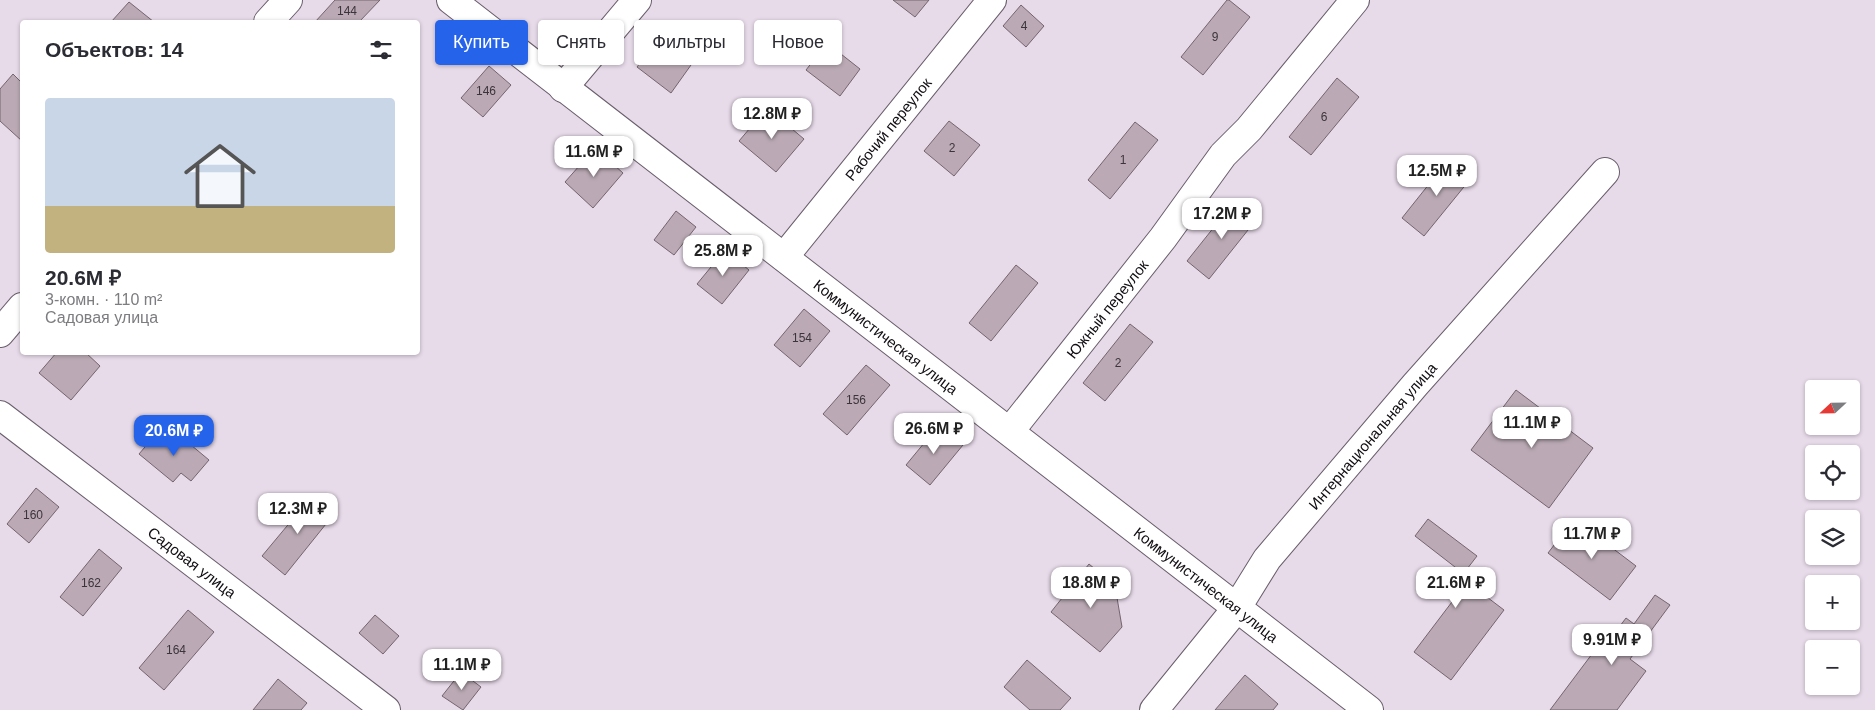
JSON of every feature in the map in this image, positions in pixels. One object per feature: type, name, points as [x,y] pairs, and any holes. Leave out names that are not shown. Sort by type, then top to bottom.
[{"type":"street","points":[[270,20],[288,0]]},
{"type":"street","name":"Коммунистическая улица","points":[[451,0],[1369,710]]},
{"type":"street","points":[[563,88],[637,0]]},
{"type":"street","name":"Рабочий переулок","points":[[784,257],[992,0]]},
{"type":"street","name":"Южный переулок","points":[[1010,431],[1163,238],[1223,155],[1249,129],[1355,0]]},
{"type":"street","name":"Интернациональная улица","points":[[1154,710],[1236,609],[1273,551],[1415,385],[1605,172]]},
{"type":"street","points":[[0,333],[20,309]]},
{"type":"street","name":"Садовая улица","points":[[0,415],[386,710]]},
{"type":"building","points":[[335,0],[380,0],[361,20],[317,20]]},
{"type":"building","points":[[893,0],[929,0],[915,17]]},
{"type":"building","points":[[1227,0],[1250,17],[1203,75],[1181,57]]},
{"type":"building","points":[[129,2],[152,20],[113,20]]},
{"type":"building","points":[[1021,5],[1044,26],[1026,47],[1003,26]]},
{"type":"building","points":[[842,55],[860,69],[840,96],[806,70],[810,65],[842,65]]},
{"type":"building","points":[[639,65],[691,65],[671,93],[637,67]]},
{"type":"building","points":[[489,66],[511,85],[483,117],[461,98]]},
{"type":"building","points":[[13,74],[20,81],[20,139],[0,121],[0,89]]},
{"type":"building","points":[[1337,78],[1359,97],[1311,155],[1289,137]]},
{"type":"building","points":[[767,108],[804,139],[776,172],[739,141]]},
{"type":"building","points":[[949,121],[980,145],[954,176],[924,151]]},
{"type":"building","points":[[1135,122],[1158,140],[1110,199],[1088,180]]},
{"type":"building","points":[[595,148],[623,173],[593,208],[565,182]]},
{"type":"building","points":[[1449,159],[1472,177],[1424,236],[1402,218]]},
{"type":"building","points":[[1234,202],[1256,220],[1209,279],[1187,261]]},
{"type":"building","points":[[676,211],[696,227],[674,255],[654,240]]},
{"type":"building","points":[[725,250],[749,270],[722,304],[697,284]]},
{"type":"building","points":[[1016,265],[1038,283],[991,341],[969,323]]},
{"type":"building","points":[[804,309],[830,331],[800,367],[774,345]]},
{"type":"building","points":[[1130,324],[1153,342],[1105,401],[1083,383]]},
{"type":"building","points":[[54,355],[88,355],[100,366],[71,400],[39,373]]},
{"type":"building","points":[[866,365],[890,385],[847,435],[823,414]]},
{"type":"building","points":[[1516,390],[1593,448],[1549,508],[1471,450]]},
{"type":"building","points":[[939,425],[963,445],[930,485],[906,465]]},
{"type":"building","points":[[173,430],[209,460],[191,481],[181,473],[173,482],[139,454],[156,434],[165,441]]},
{"type":"building","points":[[36,488],[59,507],[29,543],[7,524]]},
{"type":"building","points":[[312,496],[334,514],[285,575],[262,556]]},
{"type":"building","points":[[1428,519],[1477,556],[1467,569],[1481,579],[1475,588],[1504,610],[1451,680],[1414,652],[1461,590],[1455,586],[1464,574],[1415,536]]},
{"type":"building","points":[[1574,519],[1636,566],[1610,600],[1548,553]]},
{"type":"building","points":[[99,549],[122,568],[83,616],[60,597]]},
{"type":"building","points":[[1089,564],[1115,586],[1122,627],[1100,652],[1051,612]]},
{"type":"building","points":[[1655,595],[1670,605],[1630,659],[1646,671],[1617,710],[1550,710],[1604,638],[1608,642],[1626,618],[1634,624]]},
{"type":"building","points":[[188,610],[214,632],[164,690],[139,668]]},
{"type":"building","points":[[375,615],[399,636],[383,654],[359,633]]},
{"type":"building","points":[[1027,660],[1071,698],[1060,710],[1030,710],[1004,687]]},
{"type":"building","points":[[461,672],[481,687],[463,710],[442,696]]},
{"type":"building","points":[[1245,675],[1278,704],[1273,710],[1215,710]]},
{"type":"building","points":[[278,679],[307,703],[301,710],[253,710]]}]
